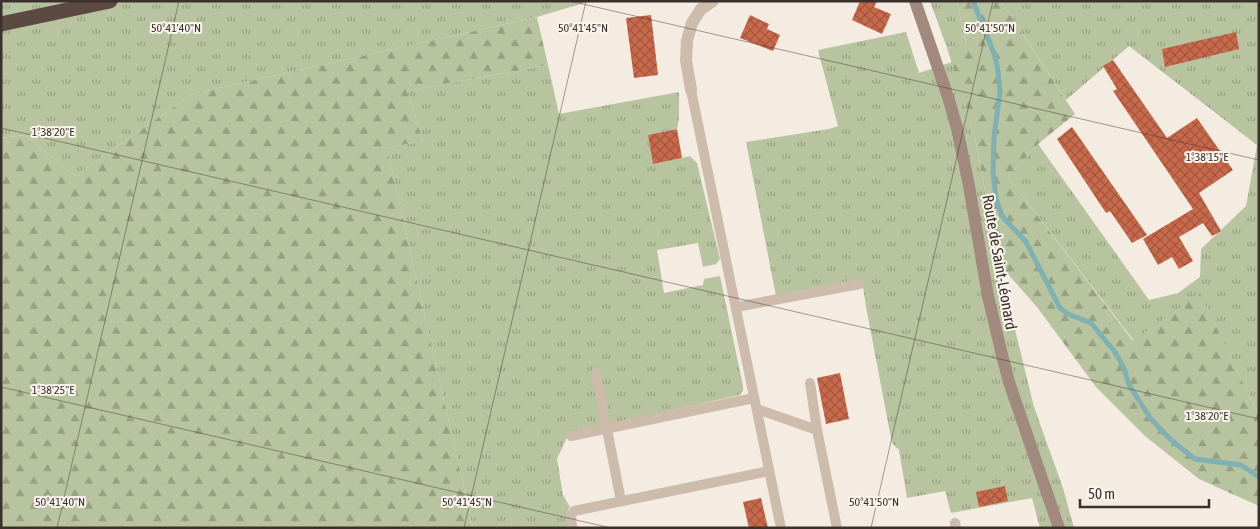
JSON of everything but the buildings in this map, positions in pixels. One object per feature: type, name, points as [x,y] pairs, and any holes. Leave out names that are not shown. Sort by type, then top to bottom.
[{"type":"highway","points":[[1,24],[110,1]]},
{"type":"street","points":[[690,90],[686,60],[687,41],[692,24],[701,9],[713,1]]},
{"type":"street","name":"Route de Saint-Léonard","points":[[916,1],[948,97],[956,128],[970,186],[988,296],[1009,382],[1059,528]]},
{"type":"lane","points":[[690,90],[781,528]]},
{"type":"lane","points":[[736,307],[860,284]]},
{"type":"lane","points":[[596,373],[621,501]]},
{"type":"lane","points":[[810,383],[817,430],[837,528]]},
{"type":"lane","points":[[571,436],[754,398]]},
{"type":"lane","points":[[757,409],[817,430]]},
{"type":"lane","points":[[572,528],[571,515],[574,511],[769,471]]},
{"type":"green space","points":[[1,1],[590,1],[537,17],[192,94],[75,176],[25,135],[1,138]]},
{"type":"green space","points":[[930,1],[957,1],[966,45],[947,48]]},
{"type":"green space","points":[[957,1],[1001,1],[1075,114],[1038,144],[1008,177],[1133,341],[1200,293],[1259,416],[1259,506],[1199,479],[1145,436],[1096,387],[1037,307],[999,264],[975,138],[947,48],[966,44]]},
{"type":"green space","points":[[1001,1],[1259,1],[1259,416],[1200,294],[1134,341],[1008,177],[1038,144],[1149,300],[1178,293],[1200,277],[1201,249],[1246,206],[1257,145],[1129,46],[1066,100]]},
{"type":"green space","points":[[537,17],[548,65],[407,91],[423,141],[387,148],[473,528],[1,528],[1,138],[25,135],[75,176],[192,94]]},
{"type":"green space","points":[[906,32],[919,73],[952,62],[975,138],[999,264],[1034,407],[1063,488],[1074,528],[1040,528],[1032,498],[951,513],[945,491],[907,498],[899,450],[892,443],[862,280],[776,296],[746,142],[838,126],[818,50]]},
{"type":"green space","points":[[548,65],[559,114],[679,92],[677,129],[648,135],[653,164],[690,156],[697,163],[720,259],[716,264],[703,267],[698,243],[657,250],[664,293],[703,285],[704,279],[720,276],[743,390],[740,395],[569,433],[557,459],[563,495],[570,507],[566,514],[568,528],[473,528],[387,148],[423,141],[407,91]]},
{"type":"waterway","points":[[973,1],[995,56],[998,71],[1000,92],[994,137],[993,173],[996,198],[1002,216],[1026,242],[1060,308],[1068,314],[1091,323],[1115,352],[1124,368],[1129,385],[1151,419],[1171,440],[1195,459],[1241,465],[1259,477]]}]
